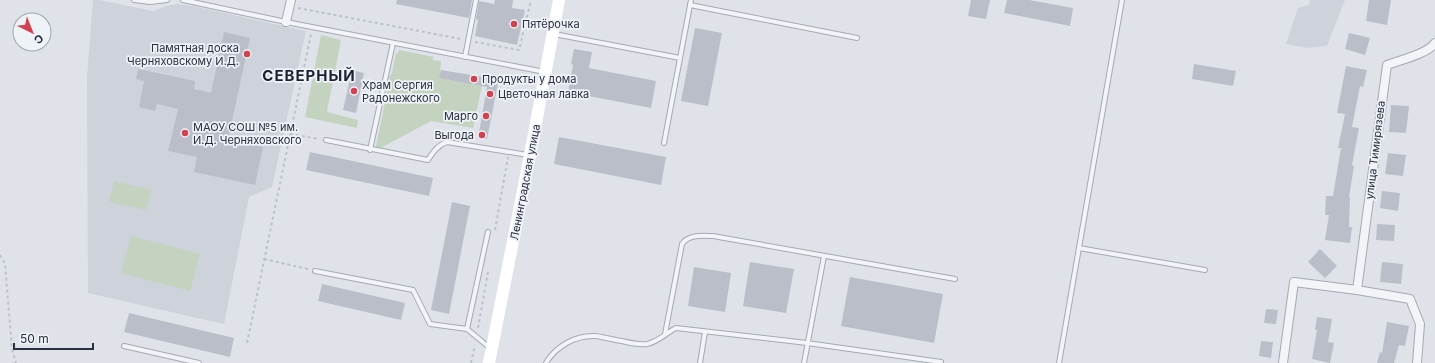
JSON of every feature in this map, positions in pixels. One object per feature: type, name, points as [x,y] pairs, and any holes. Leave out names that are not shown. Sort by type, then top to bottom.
[{"type":"street","name":"Ленинградская улица","points":[[489,363],[559,0]]},
{"type":"street","points":[[286,22],[293,4]]},
{"type":"street","name":"улица Тимирязева","points":[[1357,290],[1386,65],[1415,56],[1432,47],[1435,43]]},
{"type":"street","points":[[1283,363],[1294,282],[1357,290],[1410,299],[1420,324],[1417,363]]},
{"type":"lane","points":[[134,0],[150,2],[167,0]]},
{"type":"lane","points":[[183,0],[286,22],[545,72]]},
{"type":"lane","points":[[465,56],[476,0]]},
{"type":"lane","points":[[664,142],[691,0]]},
{"type":"lane","points":[[1059,363],[1122,0]]},
{"type":"lane","points":[[690,5],[857,38]]},
{"type":"lane","points":[[552,34],[680,58]]},
{"type":"lane","points":[[370,150],[393,42]]},
{"type":"lane","points":[[326,140],[370,150],[428,160],[435,150],[447,142],[530,155]]},
{"type":"lane","points":[[467,330],[488,232]]},
{"type":"lane","points":[[665,335],[682,244],[690,237],[713,236],[955,279]]},
{"type":"lane","points":[[1079,248],[1205,270]]},
{"type":"lane","points":[[804,363],[824,256]]},
{"type":"lane","points":[[315,271],[413,290],[430,324],[467,330],[492,350]]},
{"type":"lane","points":[[546,363],[558,349],[574,340],[594,336],[637,344],[646,344],[655,342],[676,328],[807,343],[940,362]]},
{"type":"lane","points":[[700,363],[705,332]]},
{"type":"lane","points":[[124,346],[199,363]]},
{"type":"path","points":[[293,4],[519,50],[531,0]]},
{"type":"path","points":[[248,343],[312,27]]},
{"type":"path","points":[[290,134],[326,140]]},
{"type":"path","points":[[0,255],[6,264],[12,349],[16,363]]},
{"type":"path","points":[[264,259],[315,271]]},
{"type":"shaded area","name":"МАОУ СОШ №5 им. И.Д. Черняховского","points":[[93,0],[153,11],[177,4],[193,6],[306,31],[272,187],[249,197],[224,324],[88,293],[87,78]]},
{"type":"shaded area","points":[[1310,0],[1345,0],[1327,46],[1307,48],[1286,44],[1298,8],[1309,5]]},
{"type":"green space","points":[[321,35],[341,40],[327,112],[358,120],[357,128],[305,117]]},
{"type":"green space","points":[[399,50],[434,57],[432,60],[441,61],[440,78],[482,86],[473,128],[431,121],[375,151],[389,78],[392,73],[396,53],[398,53]]},
{"type":"green space","points":[[114,181],[151,190],[146,210],[109,202]]},
{"type":"green space","points":[[131,236],[200,254],[190,291],[121,273]]},
{"type":"building","points":[[397,0],[472,0],[469,18],[396,4]]},
{"type":"building","points":[[495,0],[513,0],[512,8],[525,10],[517,45],[475,36],[479,1],[494,4]]},
{"type":"building","points":[[971,0],[990,0],[986,19],[968,16]]},
{"type":"building","points":[[1007,0],[1029,0],[1073,8],[1070,26],[1004,13]]},
{"type":"building","points":[[1369,0],[1391,0],[1387,25],[1366,21]]},
{"type":"building","points":[[695,28],[722,33],[708,106],[681,101]]},
{"type":"building","name":"МАОУ СОШ №5 им. И.Д. Черняховского","points":[[224,32],[250,38],[228,139],[263,147],[255,185],[194,172],[197,157],[168,151],[178,109],[157,104],[155,111],[139,107],[144,81],[136,79],[138,69],[195,81],[194,89],[211,93]]},
{"type":"building","points":[[1349,33],[1370,38],[1365,55],[1345,49]]},
{"type":"building","points":[[574,49],[592,52],[589,68],[656,81],[651,108],[568,92],[573,65],[571,64]]},
{"type":"building","points":[[1194,64],[1236,71],[1233,86],[1192,79]]},
{"type":"building","points":[[1346,66],[1367,70],[1363,87],[1360,86],[1352,127],[1359,128],[1352,165],[1354,166],[1349,197],[1349,227],[1352,227],[1350,243],[1325,240],[1329,215],[1325,215],[1326,196],[1333,196],[1341,148],[1338,148],[1345,114],[1337,113]]},
{"type":"building","name":"Храм Сергия Радонежского","points":[[352,70],[364,73],[356,113],[343,110]]},
{"type":"building","points":[[441,70],[489,78],[489,76],[499,78],[487,139],[478,138],[487,87],[439,78]]},
{"type":"building","points":[[1391,105],[1409,106],[1406,133],[1389,132]]},
{"type":"building","points":[[559,137],[666,157],[661,185],[554,164]]},
{"type":"building","points":[[310,152],[433,178],[429,196],[306,170]]},
{"type":"building","points":[[1388,153],[1406,155],[1403,176],[1385,174]]},
{"type":"building","points":[[1382,191],[1400,193],[1398,211],[1380,208]]},
{"type":"building","points":[[452,202],[470,206],[449,314],[431,310]]},
{"type":"building","points":[[1377,224],[1395,225],[1394,241],[1376,240]]},
{"type":"building","points":[[1320,249],[1337,266],[1325,278],[1308,262]]},
{"type":"building","points":[[750,262],[794,269],[786,313],[743,306]]},
{"type":"building","points":[[1382,262],[1403,264],[1401,284],[1380,282]]},
{"type":"building","points":[[694,267],[731,273],[725,312],[688,306]]},
{"type":"building","points":[[850,277],[943,294],[934,343],[841,326]]},
{"type":"building","points":[[322,284],[405,303],[401,320],[318,301]]},
{"type":"building","points":[[1266,309],[1278,310],[1276,324],[1264,323]]},
{"type":"building","points":[[129,313],[234,338],[230,357],[124,332]]},
{"type":"building","points":[[1317,317],[1332,319],[1328,342],[1334,343],[1330,363],[1312,359],[1317,330],[1315,330]]},
{"type":"building","points":[[1387,322],[1409,326],[1405,346],[1399,345],[1394,363],[1377,363],[1380,352],[1382,353]]},
{"type":"building","points":[[1261,341],[1273,342],[1271,358],[1259,356]]},
{"type":"place","name":"Пятёрочка","points":[[514,24]]},
{"type":"place","name":"Памятная доска Черняховскому И.Д.","points":[[247,54]]},
{"type":"place","name":"Продукты у дома","points":[[474,79]]},
{"type":"place","name":"Храм Сергия Радонежского","points":[[354,91]]},
{"type":"place","name":"Цветочная лавка","points":[[490,94]]},
{"type":"place","name":"Марго","points":[[486,116]]},
{"type":"place","name":"МАОУ СОШ №5 им. И.Д. Черняховского","points":[[185,133]]},
{"type":"place","name":"Выгода","points":[[482,135]]},
{"type":"district","name":"СЕВЕРНЫЙ","points":[[309,76]]}]
